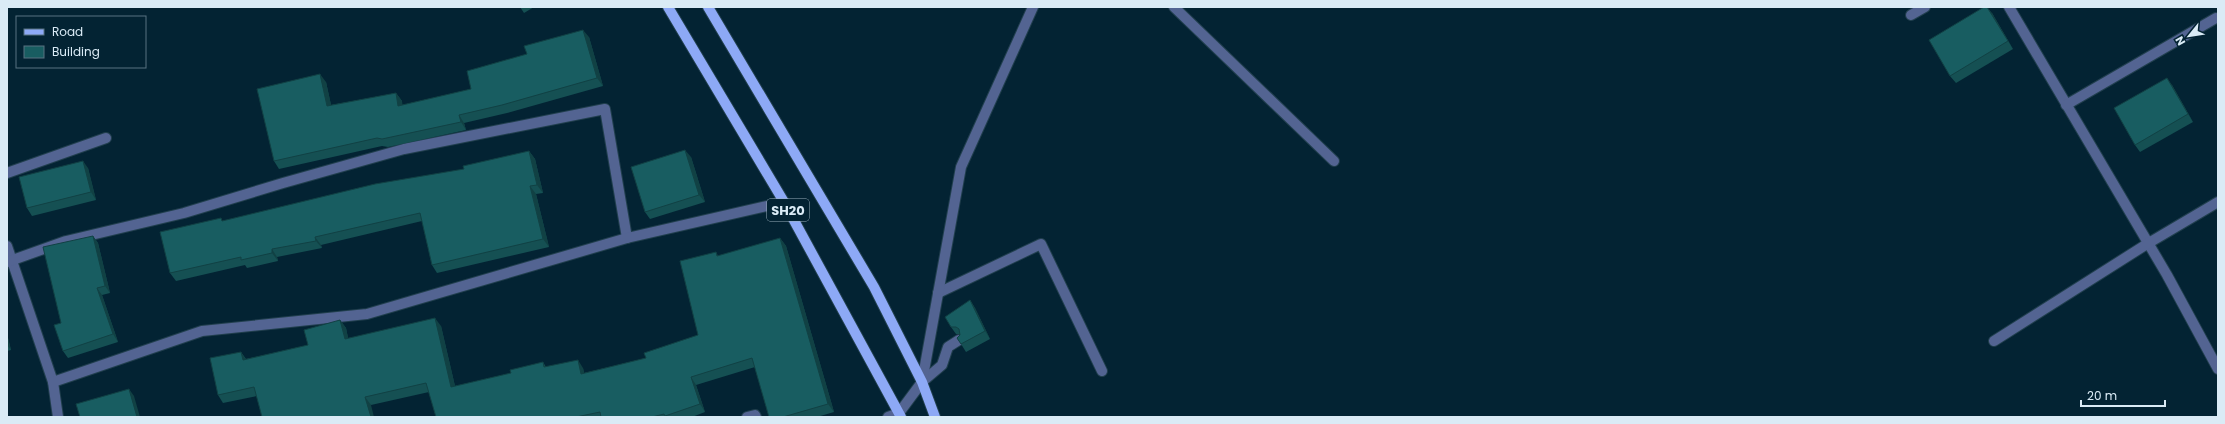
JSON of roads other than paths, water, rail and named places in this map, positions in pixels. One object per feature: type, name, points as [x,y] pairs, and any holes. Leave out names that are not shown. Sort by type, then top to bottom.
[{"type":"main road","name":"SH20","points":[[668,7],[784,202],[900,415]]},
{"type":"main road","name":"SH20","points":[[708,7],[874,288],[922,382],[935,417]]},
{"type":"street","points":[[922,382],[961,167],[1033,7]]},
{"type":"street","points":[[1174,7],[1334,161]]},
{"type":"street","points":[[1911,16],[1925,7]]},
{"type":"street","points":[[2009,7],[2147,244],[2167,275],[2218,369]]},
{"type":"street","points":[[2066,105],[2216,18]]},
{"type":"street","points":[[9,261],[66,240],[184,213],[404,149],[605,109],[627,238]]},
{"type":"street","points":[[7,173],[106,138]]},
{"type":"street","points":[[53,382],[202,331],[367,314],[627,238],[784,202]]},
{"type":"street","points":[[1994,341],[2147,244],[2218,202]]},
{"type":"street","points":[[938,293],[1041,244],[1102,371]]},
{"type":"street","points":[[7,246],[9,261],[53,382],[58,417]]},
{"type":"street","points":[[888,417],[900,415],[922,382],[942,365],[948,347],[959,340]]},
{"type":"street","points":[[747,417],[755,415],[756,417]]}]
